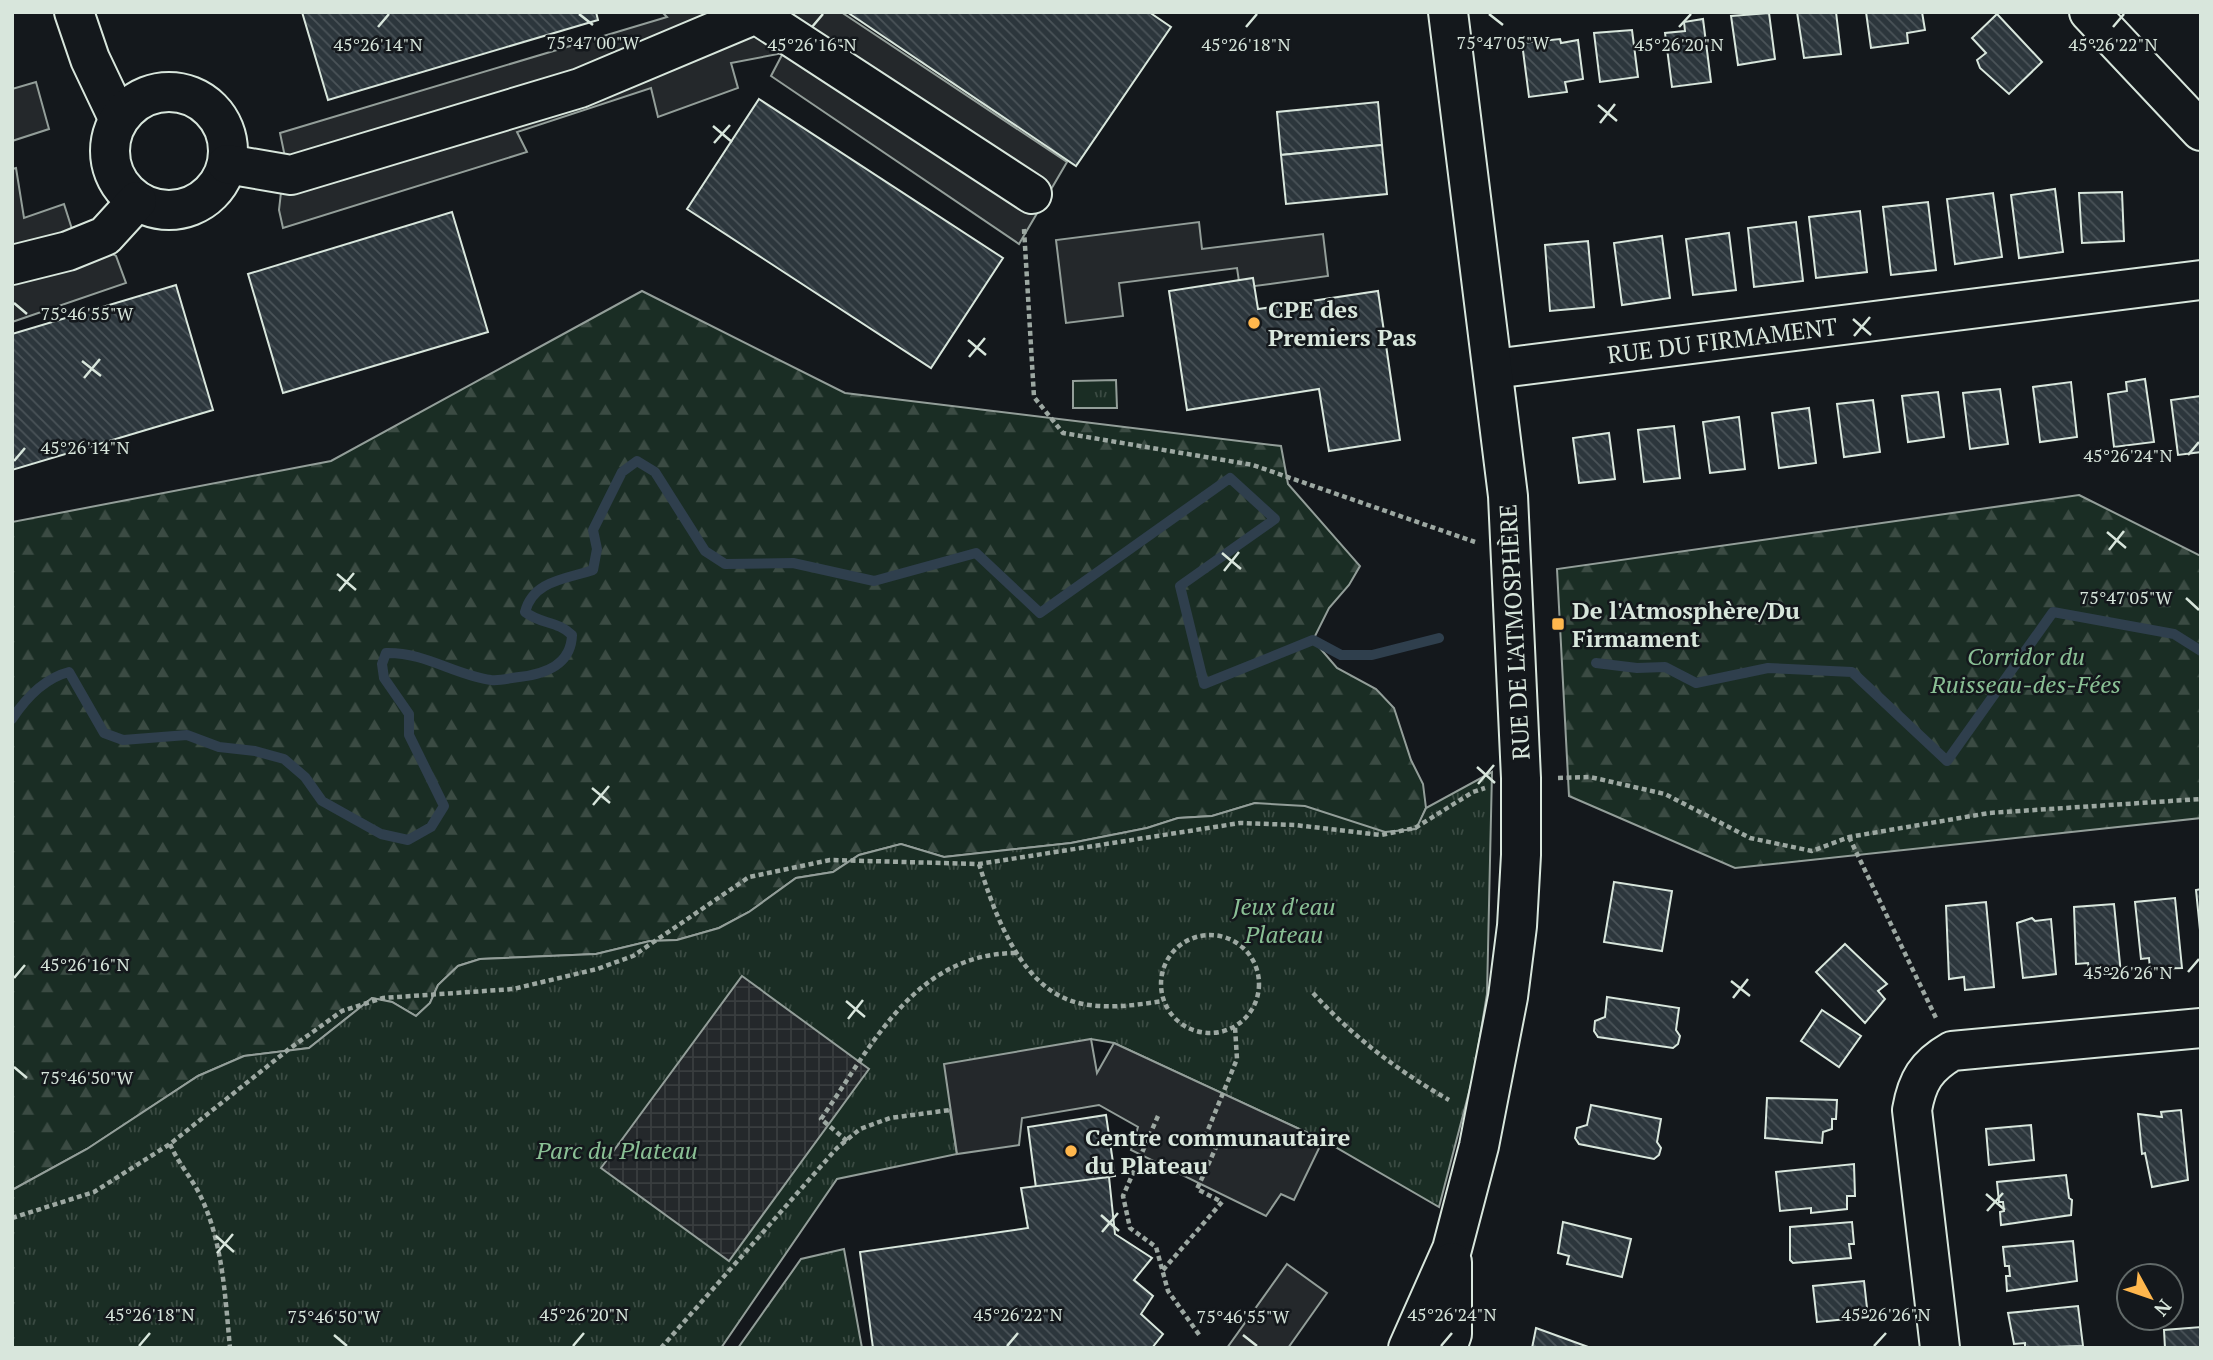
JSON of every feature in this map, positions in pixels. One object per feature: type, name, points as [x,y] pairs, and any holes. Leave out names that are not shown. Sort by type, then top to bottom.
[{"type":"street","points":[[74,12],[90,59],[118,118]]},
{"type":"street","name":"RUE DE L'ATMOSPHÈRE","points":[[1408,1348],[1452,1250],[1487,1111],[1517,926],[1521,778],[1508,496],[1448,12]]},
{"type":"street","points":[[2089,12],[2201,131]]},
{"type":"street","points":[[227,164],[291,175],[580,88],[756,14],[1032,194]]},
{"type":"street","points":[[172,91],[192,96],[209,106],[222,123],[228,143],[227,164],[220,181],[208,195],[192,205],[173,210],[154,209],[137,201],[123,189],[113,173],[109,154],[111,135],[118,118],[133,103],[151,94],[172,91]]},
{"type":"street","points":[[12,265],[68,251],[104,236],[137,201]]},
{"type":"street","name":"RUE DU FIRMAMENT","points":[[1493,369],[2201,280]]},
{"type":"street","points":[[1940,1348],[1912,1110],[1916,1087],[1930,1064],[1951,1051],[2201,1028]]},
{"type":"street","name":"RUE DE L'ATMOSPHÈRE","points":[[1447,1348],[1452,1334],[1452,1250]]},
{"type":"path","points":[[1032,194],[1023,233],[1034,397],[1063,433],[1253,465],[1511,555]]},
{"type":"path","points":[[12,1218],[94,1192],[170,1144],[289,1049],[342,1012],[383,998],[513,989],[597,969],[633,956],[749,877],[787,866],[830,860],[979,864],[1240,823],[1294,825],[1381,835],[1415,828],[1473,792],[1521,778],[1590,777],[1665,794],[1750,838],[1812,851],[1849,837],[1989,813],[2201,799]]},
{"type":"path","points":[[1849,837],[1951,1051]]},
{"type":"path","points":[[979,864],[996,919],[1015,953],[1047,987],[1080,1004],[1125,1007],[1163,1001]]},
{"type":"path","points":[[1201,935],[1218,935],[1234,941],[1248,952],[1256,967],[1259,984],[1256,1001],[1248,1016],[1235,1027],[1218,1033],[1201,1033],[1185,1027],[1172,1016],[1163,1001],[1160,984],[1163,967],[1172,952],[1185,941],[1201,935]]},
{"type":"path","points":[[847,1141],[821,1119],[903,1001],[942,971],[986,953],[1015,953]]},
{"type":"path","points":[[1313,993],[1340,1023],[1402,1073],[1453,1102],[1487,1111]]},
{"type":"path","points":[[1205,1137],[1237,1059],[1235,1027]]},
{"type":"path","points":[[661,1348],[837,1148],[860,1129],[890,1118],[950,1110]]},
{"type":"path","points":[[1158,1116],[1123,1196],[1130,1228],[1156,1247],[1168,1291],[1200,1336]]},
{"type":"path","points":[[1162,1270],[1222,1202],[1197,1189],[1217,1143]]},
{"type":"path","points":[[170,1144],[180,1166],[199,1193],[215,1234],[230,1348]]},
{"type":"green space","points":[[642,291],[845,393],[1281,446],[1288,484],[1360,566],[1349,585],[1329,608],[1313,640],[1337,668],[1376,689],[1394,708],[1411,760],[1423,784],[1426,808],[1417,829],[1385,833],[1255,803],[1212,816],[1178,818],[1147,828],[1071,843],[944,857],[901,844],[859,855],[833,872],[796,878],[749,912],[719,928],[677,940],[650,941],[596,954],[480,959],[458,966],[438,985],[430,1003],[416,1016],[392,1002],[372,998],[309,1048],[244,1056],[198,1076],[87,1149],[12,1190],[12,522],[331,461]]},
{"type":"green space","points":[[1116,380],[1117,408],[1073,408],[1073,381]]},
{"type":"green space","name":"Corridor du Ruisseau-des-Fées","points":[[2079,495],[2201,556],[2201,818],[1735,868],[1569,796],[1557,569]]},
{"type":"green space","name":"Parc du Plateau","points":[[1492,772],[1487,994],[1474,1073],[1439,1207],[1323,1140],[1114,1043],[1091,1039],[950,1110],[957,1154],[837,1179],[721,1348],[12,1348],[12,1190],[87,1149],[198,1076],[244,1056],[309,1048],[372,998],[392,1002],[416,1016],[430,1003],[438,985],[458,966],[480,959],[596,954],[650,941],[677,940],[719,928],[749,912],[796,878],[833,872],[859,855],[901,844],[944,857],[1071,843],[1147,828],[1178,818],[1212,816],[1255,803],[1305,806],[1385,832],[1416,829],[1426,808]]},
{"type":"green space","points":[[844,1249],[862,1348],[738,1348],[801,1259]]},
{"type":"shaded area","points":[[662,12],[841,12],[1067,162],[1019,244],[771,76],[783,53],[731,63],[738,88],[658,117],[651,88],[517,132],[527,152],[283,228],[279,210],[285,157],[280,133],[667,17]]},
{"type":"shaded area","points":[[36,82],[49,129],[12,141],[12,89]]},
{"type":"shaded area","points":[[16,168],[24,218],[64,204],[72,229],[116,256],[126,283],[12,322],[12,169]]},
{"type":"shaded area","points":[[1199,222],[1202,249],[1323,234],[1328,276],[1240,288],[1237,268],[1119,283],[1123,316],[1066,323],[1056,240]]},
{"type":"shaded area","points":[[742,976],[869,1069],[729,1261],[601,1168]]},
{"type":"shaded area","points":[[1091,1039],[1097,1073],[1114,1043],[1323,1140],[1294,1200],[1281,1194],[1266,1216],[1131,1150],[1138,1127],[1099,1105],[1022,1118],[1019,1145],[957,1154],[944,1064]]},
{"type":"shaded area","points":[[1287,1264],[1327,1293],[1288,1348],[1227,1348]]},
{"type":"building","points":[[302,12],[596,12],[598,20],[328,100]]},
{"type":"building","points":[[847,12],[1149,12],[1171,27],[1076,166]]},
{"type":"building","points":[[1797,12],[1836,12],[1841,54],[1804,58]]},
{"type":"building","points":[[1866,12],[1922,12],[1925,30],[1907,33],[1908,43],[1871,48]]},
{"type":"building","points":[[1769,13],[1775,59],[1738,65],[1731,16]]},
{"type":"building","points":[[1997,14],[2042,62],[2009,94],[1980,68],[1977,60],[1986,53],[1972,38]]},
{"type":"building","points":[[1703,19],[1711,82],[1672,87],[1665,33],[1685,31],[1684,22]]},
{"type":"building","points":[[1632,30],[1638,77],[1600,82],[1594,33]]},
{"type":"building","points":[[1560,39],[1561,43],[1578,40],[1583,79],[1565,82],[1567,92],[1529,97],[1522,43]]},
{"type":"building","points":[[759,99],[1003,258],[931,368],[687,209]]},
{"type":"building","points":[[1378,102],[1382,145],[1281,155],[1277,112]]},
{"type":"building","points":[[1382,145],[1387,194],[1286,204],[1281,155]]},
{"type":"building","points":[[2055,189],[2063,252],[2019,258],[2011,195]]},
{"type":"building","points":[[2122,192],[2124,241],[2082,243],[2079,193]]},
{"type":"building","points":[[1993,193],[2002,257],[1955,264],[1947,199]]},
{"type":"building","points":[[1928,202],[1936,270],[1891,275],[1883,207]]},
{"type":"building","points":[[1860,211],[1867,272],[1816,278],[1809,217]]},
{"type":"building","points":[[452,212],[488,332],[283,393],[248,274]]},
{"type":"building","points":[[1796,222],[1803,281],[1754,287],[1748,228]]},
{"type":"building","points":[[1729,233],[1736,290],[1693,295],[1686,239]]},
{"type":"building","points":[[1662,236],[1670,298],[1622,305],[1614,243]]},
{"type":"building","points":[[1588,241],[1594,307],[1550,311],[1545,245]]},
{"type":"building","points":[[1253,278],[1258,309],[1378,291],[1400,440],[1329,451],[1319,389],[1187,410],[1169,291]]},
{"type":"building","points":[[176,285],[213,410],[12,470],[12,334]]},
{"type":"building","points":[[2145,379],[2154,442],[2114,447],[2108,394],[2127,391],[2126,382]]},
{"type":"building","points":[[2071,382],[2077,437],[2040,442],[2033,387]]},
{"type":"building","points":[[2000,389],[2008,444],[1970,449],[1963,393]]},
{"type":"building","points":[[1938,392],[1944,437],[1908,442],[1902,396]]},
{"type":"building","points":[[2201,396],[2201,452],[2178,455],[2171,400]]},
{"type":"building","points":[[1873,400],[1880,452],[1844,457],[1837,404]]},
{"type":"building","points":[[1809,408],[1816,463],[1779,468],[1772,413]]},
{"type":"building","points":[[1739,417],[1745,469],[1710,473],[1703,422]]},
{"type":"building","points":[[1674,426],[1680,478],[1644,482],[1638,430]]},
{"type":"building","points":[[1609,433],[1615,479],[1579,483],[1573,438]]},
{"type":"building","points":[[1614,882],[1672,891],[1662,951],[1604,942]]},
{"type":"building","points":[[2201,889],[2201,940],[2196,890]]},
{"type":"building","points":[[2175,898],[2182,968],[2150,969],[2149,958],[2141,959],[2135,902]]},
{"type":"building","points":[[1986,902],[1994,987],[1965,990],[1964,977],[1949,979],[1946,906]]},
{"type":"building","points":[[2114,904],[2121,974],[2090,974],[2088,963],[2076,964],[2074,907]]},
{"type":"building","points":[[2032,918],[2035,921],[2051,919],[2056,974],[2023,978],[2017,923]]},
{"type":"building","points":[[1845,944],[1887,984],[1878,991],[1885,999],[1865,1023],[1816,972]]},
{"type":"building","points":[[1607,997],[1679,1008],[1676,1030],[1680,1036],[1678,1044],[1673,1048],[1598,1037],[1594,1031],[1595,1021],[1605,1017]]},
{"type":"building","points":[[1822,1010],[1861,1036],[1839,1067],[1801,1041]]},
{"type":"building","points":[[1767,1098],[1837,1100],[1836,1119],[1832,1119],[1832,1129],[1823,1132],[1822,1143],[1765,1138]]},
{"type":"building","points":[[1591,1105],[1661,1119],[1657,1142],[1661,1148],[1659,1155],[1654,1159],[1579,1144],[1575,1138],[1577,1128],[1587,1125]]},
{"type":"building","points":[[2181,1110],[2188,1180],[2152,1187],[2145,1153],[2142,1154],[2138,1114],[2162,1117],[2161,1112]]},
{"type":"building","name":"Centre communautaire du Plateau","points":[[1106,1115],[1115,1176],[1036,1188],[1028,1127]]},
{"type":"building","points":[[2031,1125],[2034,1160],[1989,1165],[1986,1129]]},
{"type":"building","points":[[1854,1164],[1855,1196],[1847,1196],[1847,1209],[1811,1213],[1811,1208],[1780,1211],[1776,1172]]},
{"type":"building","points":[[2066,1175],[2069,1198],[2072,1200],[2071,1215],[2001,1225],[2000,1212],[2004,1211],[2003,1202],[1999,1202],[1997,1182]]},
{"type":"building","points":[[1109,1177],[1115,1234],[1152,1258],[1134,1280],[1153,1296],[1141,1314],[1163,1334],[1152,1348],[873,1348],[860,1252],[1028,1228],[1021,1188]]},
{"type":"building","points":[[1563,1222],[1631,1239],[1622,1277],[1567,1264],[1569,1256],[1558,1253]]},
{"type":"building","points":[[1852,1222],[1854,1244],[1849,1244],[1851,1258],[1793,1263],[1790,1260],[1790,1227]]},
{"type":"building","points":[[2073,1241],[2077,1281],[2007,1291],[2006,1276],[2010,1276],[2009,1266],[2005,1266],[2003,1247]]},
{"type":"building","points":[[1864,1281],[1868,1317],[1817,1322],[1813,1286]]},
{"type":"building","points":[[2078,1306],[2083,1346],[2025,1348],[2025,1343],[2014,1344],[2008,1313]]},
{"type":"building","points":[[2201,1327],[2201,1348],[2165,1348],[2164,1332],[2185,1332],[2185,1328]]},
{"type":"building","points":[[1536,1328],[1591,1348],[1532,1348]]},
{"type":"waterway","points":[[12,719],[37,690],[52,679],[69,672],[104,733],[123,740],[187,735],[219,747],[255,751],[284,759],[305,777],[322,801],[381,834],[408,840],[431,827],[444,806],[409,735],[409,714],[384,678],[382,664],[386,653],[414,656],[464,674],[491,680],[529,676],[562,661],[571,645],[572,635],[561,627],[525,612],[529,601],[535,593],[552,582],[593,570],[597,549],[593,530],[622,472],[637,461],[655,472],[705,551],[725,564],[793,563],[874,581],[976,553],[1040,613],[1230,478],[1275,519],[1180,586],[1204,684],[1313,640],[1341,655],[1372,655],[1439,638]]},
{"type":"waterway","points":[[1596,663],[1637,668],[1665,667],[1696,683],[1768,668],[1852,672],[1947,761],[2053,612],[2174,634],[2201,651]]},
{"type":"place","name":"CPE des Premiers Pas","points":[[1254,323]]},
{"type":"place","name":"De l'Atmosphère/Du Firmament","points":[[1558,624]]},
{"type":"place","name":"Centre communautaire du Plateau","points":[[1071,1151]]},
{"type":"park label","name":"Jeux d'eau Plateau","points":[[1284,920]]}]
